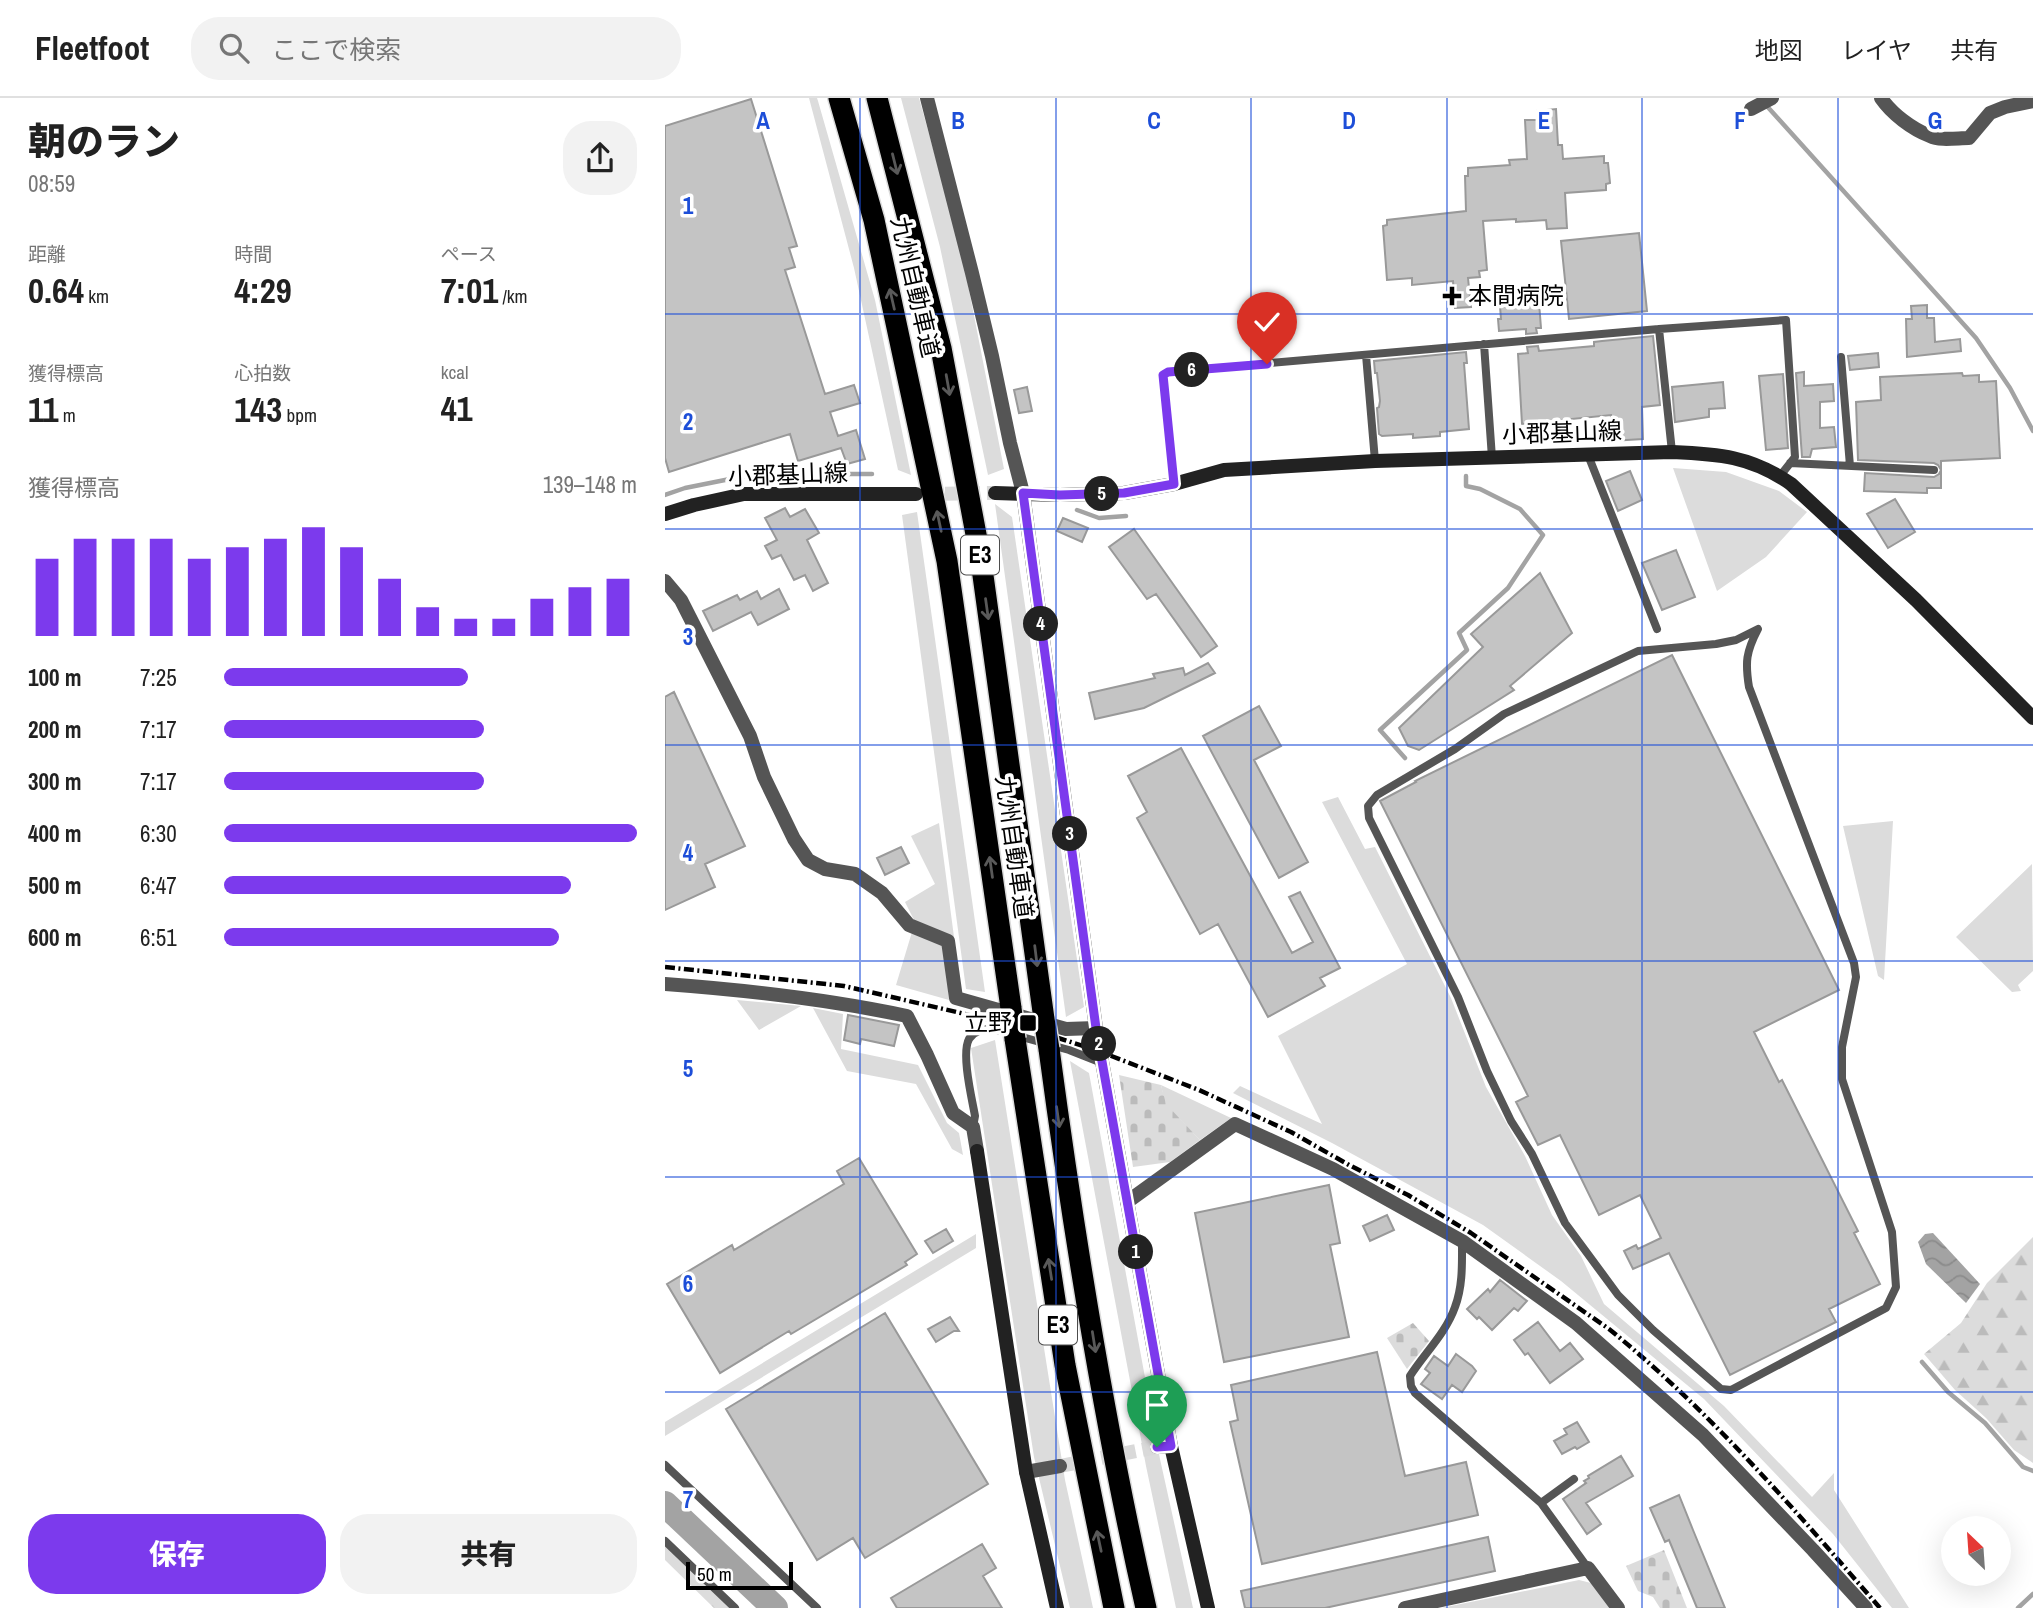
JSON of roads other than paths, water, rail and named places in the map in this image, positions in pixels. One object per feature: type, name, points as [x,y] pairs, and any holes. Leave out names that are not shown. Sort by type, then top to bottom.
[{"type":"highway","name":"九州自動車道","points":[[839,98],[874,220],[947,561],[1065,1366],[1114,1608]]},
{"type":"highway","name":"九州自動車道","points":[[877,98],[941,348],[981,561],[1061,1141],[1097,1358],[1146,1608]]},
{"type":"street","points":[[927,98],[972,273],[1023,493],[1096,1028],[1127,1202],[1164,1447],[1208,1608]]},
{"type":"street","points":[[1751,109],[1772,98]]},
{"type":"street","points":[[1881,98],[1899,118],[1931,138],[1969,138],[1990,113],[2033,101]]},
{"type":"street","name":"小郡基山線","points":[[995,493],[1124,493],[1174,484],[1224,470],[1375,461],[1672,452],[1718,454],[1744,460],[1780,476],[1791,484],[1916,600],[2033,718]]},
{"type":"street","name":"小郡基山線","points":[[665,514],[744,494],[916,494]]},
{"type":"street","points":[[665,581],[681,600],[750,736],[764,777],[794,839],[808,860],[825,869],[855,874],[881,893],[909,925],[948,941],[956,998],[1066,1029],[1096,1028]]},
{"type":"street","points":[[665,984],[751,990],[866,1007],[907,1016],[953,1112],[973,1127],[1026,1472],[1057,1608]]},
{"type":"street","points":[[1127,1202],[1235,1124],[1333,1170],[1462,1241],[1576,1323],[1703,1435],[1866,1608]]},
{"type":"street","points":[[1026,1472],[1060,1466]]},
{"type":"street","points":[[1405,1608],[1588,1568],[1618,1608]]},
{"type":"lane","points":[[1174,484],[1163,375],[1168,372],[1658,328],[1786,320],[1795,457],[1780,476]]},
{"type":"lane","points":[[1658,328],[1672,452]]},
{"type":"lane","points":[[1484,344],[1492,458]]},
{"type":"lane","points":[[1366,355],[1375,461]]},
{"type":"lane","points":[[1841,357],[1850,466]]},
{"type":"lane","points":[[1588,455],[1657,629]]},
{"type":"lane","points":[[1790,463],[1934,470]]},
{"type":"lane","points":[[1758,629],[1747,649],[1749,687],[1854,963],[1856,977],[1842,1047],[1842,1079],[1892,1232],[1896,1287],[1886,1308],[1731,1390],[1725,1390],[1653,1330],[1618,1295],[1565,1223],[1532,1154],[1511,1121],[1486,1072],[1458,997],[1369,818],[1368,806],[1377,795],[1455,749],[1504,714],[1638,650],[1716,644],[1736,640],[1758,629]]},
{"type":"lane","points":[[973,1127],[975,1116],[966,1054],[968,1040],[974,1033],[993,1029],[1069,1050],[1102,1063]]},
{"type":"lane","points":[[1462,1241],[1461,1280],[1455,1308],[1438,1338],[1409,1376],[1411,1386],[1415,1393],[1541,1503],[1588,1568]]},
{"type":"lane","points":[[665,1465],[817,1608]]},
{"type":"lane","points":[[1541,1503],[1574,1479]]},
{"type":"lane","points":[[665,1541],[735,1608]]},
{"type":"water","points":[[1933,1233],[1980,1284],[1966,1303],[1926,1264],[1918,1242],[1925,1234]]},
{"type":"waterway","points":[[1765,104],[1976,338],[2010,388],[2033,431]]},
{"type":"waterway","points":[[665,495],[685,488],[755,474]]},
{"type":"waterway","points":[[803,474],[872,474]]},
{"type":"waterway","points":[[1405,758],[1380,730],[1467,650],[1459,633],[1508,588],[1543,535],[1520,509],[1480,489],[1466,486],[1466,476]]},
{"type":"waterway","points":[[1077,510],[1099,518],[1126,516]]},
{"type":"waterway","points":[[1922,1362],[1948,1392],[1985,1423],[2023,1467],[2033,1471]]},
{"type":"waterway","points":[[665,1504],[775,1608]]},
{"type":"waterway","points":[[2018,1608],[2033,1594]]},
{"type":"tunnel","points":[[924,494],[995,493]]},
{"type":"tunnel","points":[[1060,1466],[1157,1447]]},
{"type":"railway","points":[[665,967],[844,986],[1030,1029],[1096,1050],[1199,1090],[1291,1132],[1408,1195],[1471,1233],[1609,1329],[1682,1393],[1751,1462],[1880,1608]]},
{"type":"place","name":"本間病院","points":[[1452,296]]},
{"type":"place","name":"立野","points":[[1028,1023]]}]
